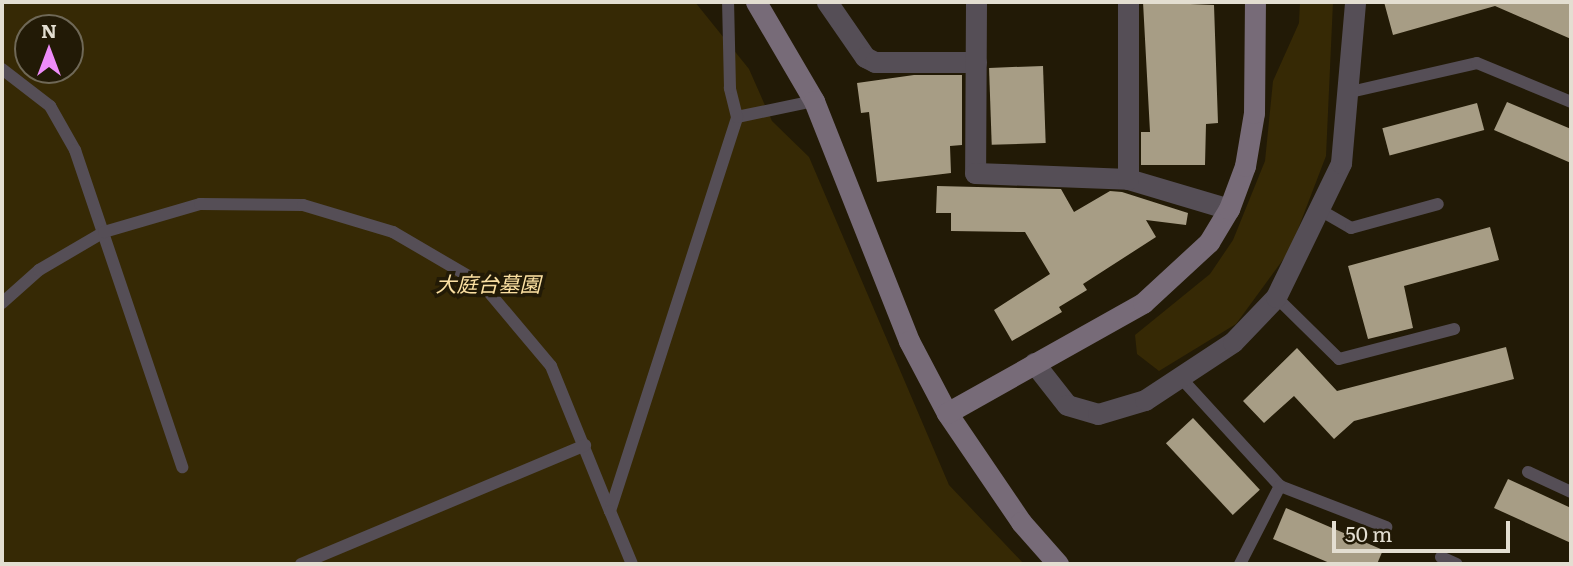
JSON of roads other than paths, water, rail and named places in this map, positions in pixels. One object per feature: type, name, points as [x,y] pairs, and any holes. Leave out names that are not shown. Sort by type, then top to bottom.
[{"type":"street","points":[[756,2],[814,101],[909,341],[947,413],[1014,513],[1059,564]]},
{"type":"street","points":[[827,2],[865,57],[875,62],[976,62]]},
{"type":"street","points":[[976,2],[975,173],[1128,179],[1230,209]]},
{"type":"street","points":[[1128,2],[1128,179]]},
{"type":"street","points":[[947,413],[1143,303],[1178,276],[1230,209],[1245,166],[1254,113],[1255,2]]},
{"type":"street","points":[[1034,363],[1067,405],[1098,414],[1145,400],[1180,377],[1233,342],[1276,297],[1341,163],[1355,2]]},
{"type":"lane","points":[[610,511],[737,117],[730,88],[728,2]]},
{"type":"lane","points":[[1346,93],[1477,63],[1571,102]]},
{"type":"lane","points":[[2,69],[50,106],[65,128],[104,232],[182,467]]},
{"type":"lane","points":[[737,117],[814,101]]},
{"type":"lane","points":[[2,303],[39,270],[104,232],[200,204],[303,205],[393,232],[482,284],[551,366],[632,564]]},
{"type":"lane","points":[[1320,210],[1351,228],[1438,204]]},
{"type":"lane","points":[[1276,297],[1339,359],[1454,329]]},
{"type":"lane","points":[[1180,377],[1280,486],[1386,527]]},
{"type":"lane","points":[[301,564],[585,445]]},
{"type":"lane","points":[[1528,471],[1571,492]]},
{"type":"lane","points":[[1240,564],[1280,486]]},
{"type":"lane","points":[[1441,557],[1457,564]]},
{"type":"park label","name":"大庭台墓園","points":[[488,283]]}]
